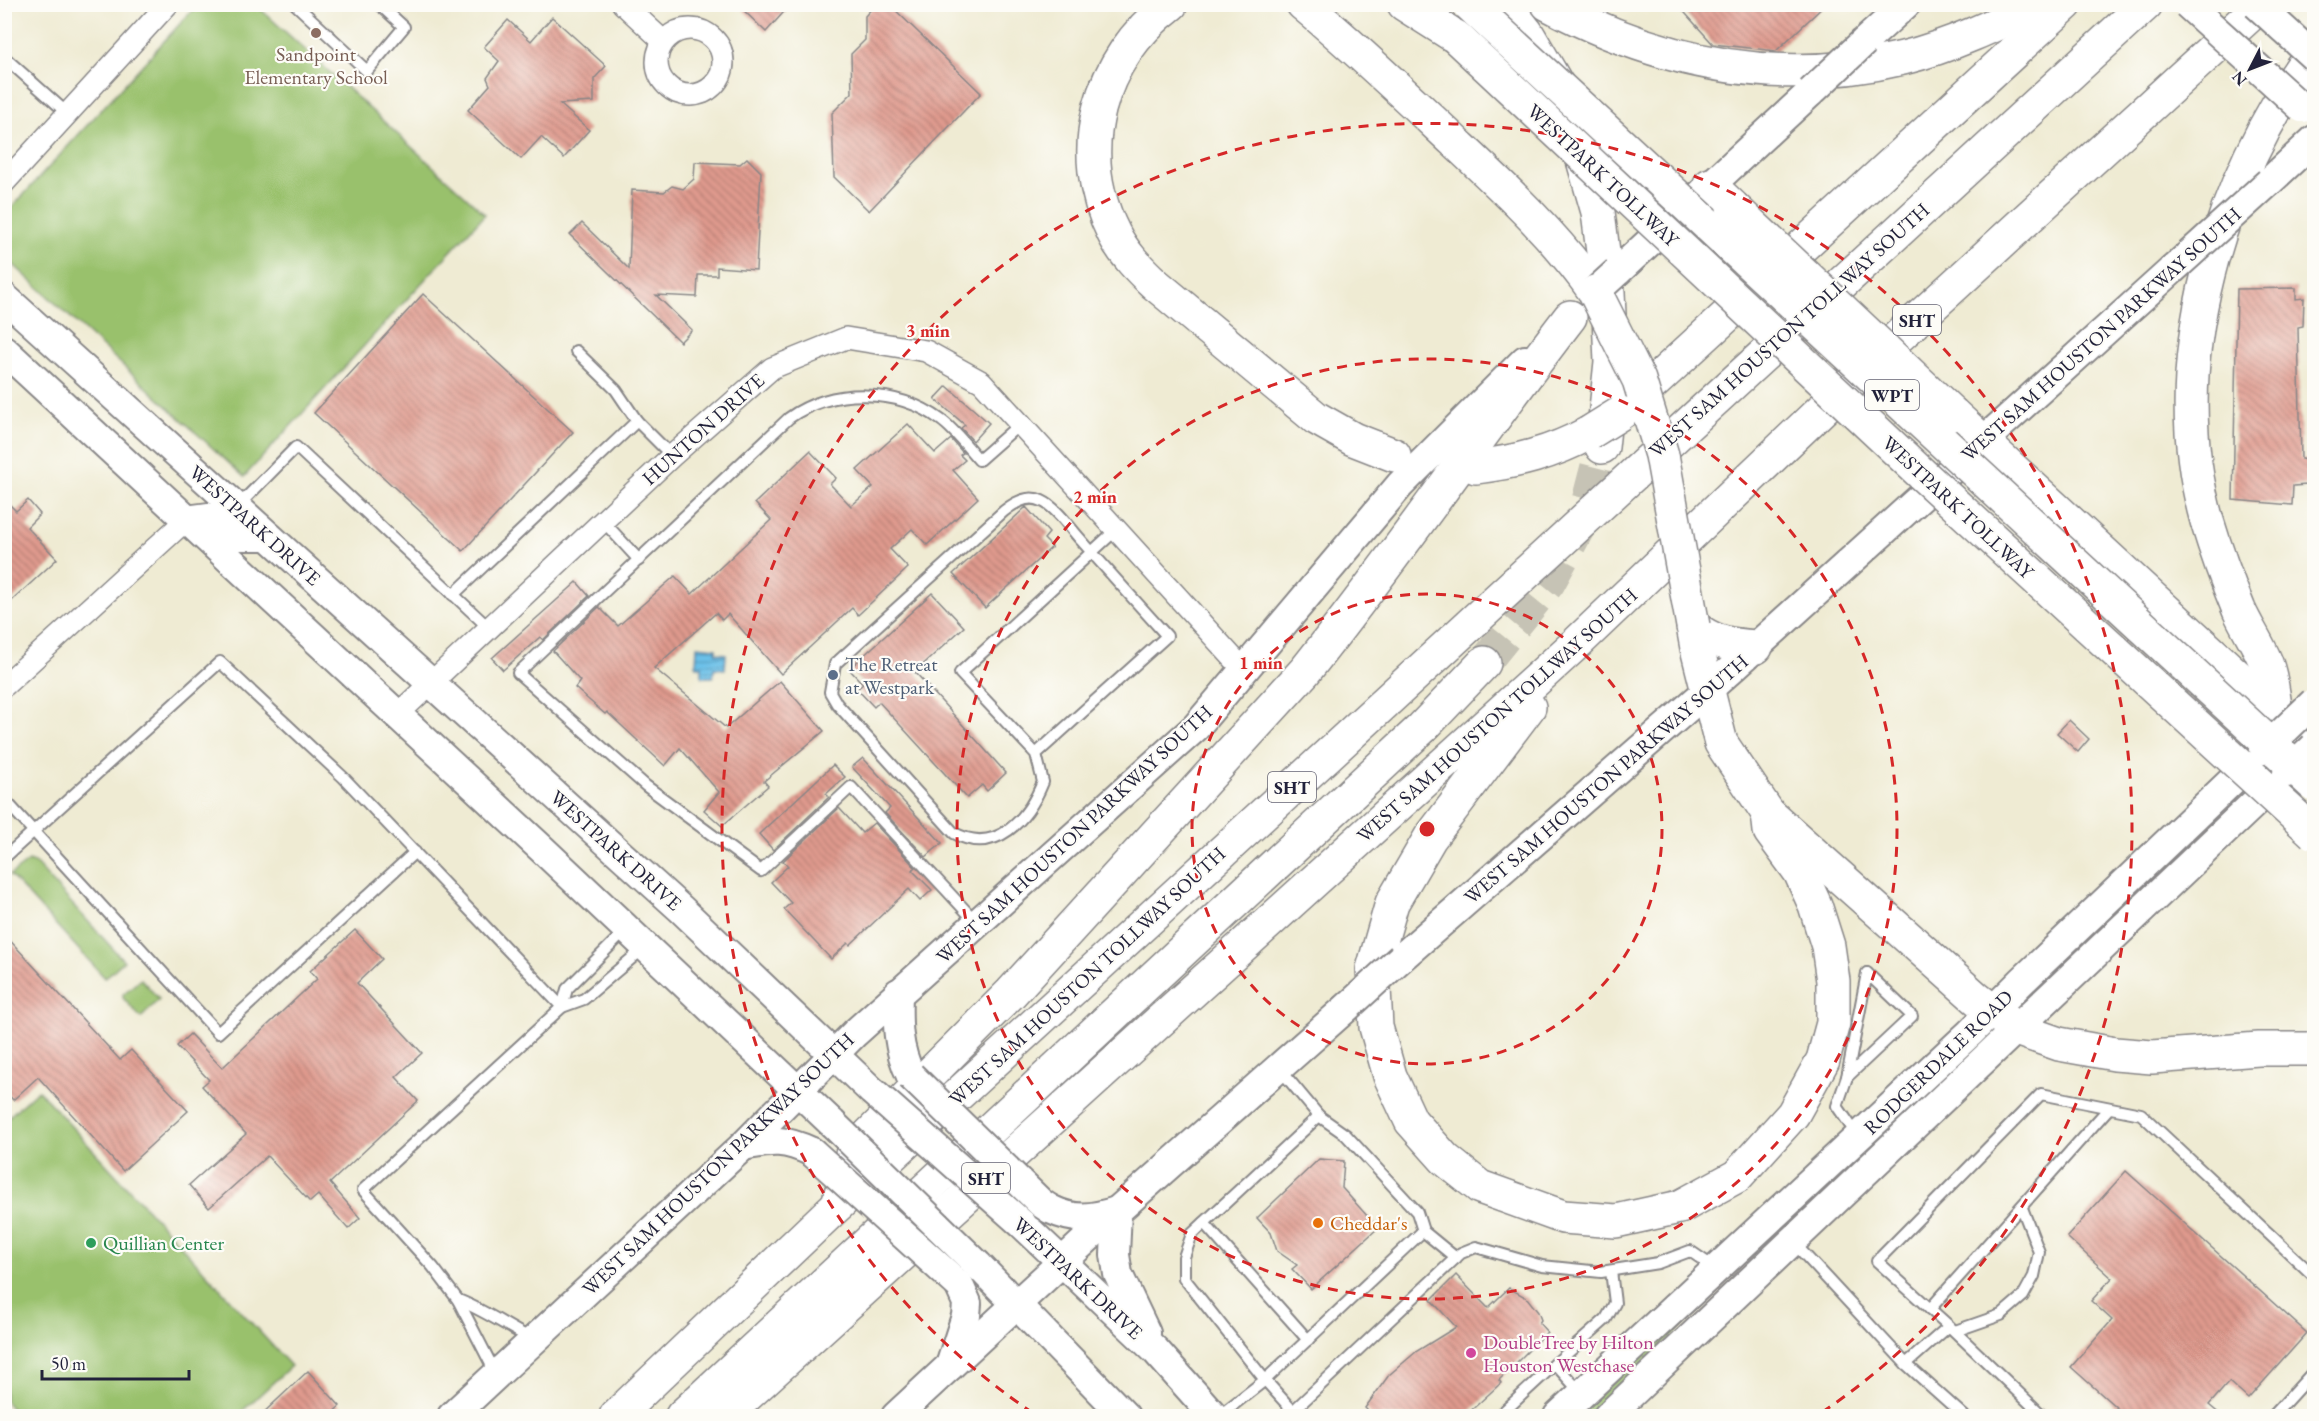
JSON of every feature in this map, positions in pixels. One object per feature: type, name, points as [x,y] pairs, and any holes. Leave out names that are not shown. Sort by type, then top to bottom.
[{"type":"highway","points":[[1171,4],[1134,39],[1107,81],[1094,129],[1097,184],[1114,234],[1132,262],[1155,284],[1316,418],[1353,439],[1394,455]]},
{"type":"highway","points":[[1303,4],[1355,46],[1507,190],[1589,292],[1639,380],[1662,454],[1707,692],[1721,743],[1768,813],[2004,1021],[2059,1044],[2115,1054],[2152,1057],[2259,1049],[2314,1050]]},
{"type":"highway","points":[[1404,4],[1456,37]]},
{"type":"highway","name":"WESTPARK TOLLWAY","points":[[1420,4],[1924,476],[2314,833]]},
{"type":"highway","name":"WESTPARK TOLLWAY","points":[[1469,4],[2301,779]]},
{"type":"highway","points":[[1504,4],[1527,33],[1565,98],[1598,212],[1608,292],[1611,362],[1595,440]]},
{"type":"highway","points":[[1548,4],[1634,44],[1702,63],[1768,70],[1830,70],[1904,58],[1980,32],[2038,4]]},
{"type":"highway","points":[[1476,467],[1518,462],[1563,447],[1595,440],[1621,413],[2066,4]]},
{"type":"highway","name":"WEST SAM HOUSTON TOLLWAY SOUTH","points":[[616,1416],[838,1204],[2146,4]]},
{"type":"highway","name":"WEST SAM HOUSTON TOLLWAY SOUTH","points":[[724,1416],[1578,642],[1898,338],[2262,4]]},
{"type":"highway","points":[[2276,712],[2267,664],[2240,611],[2206,518],[2193,420],[2193,373],[2196,328],[2206,281],[2218,237],[2237,186],[2266,125],[2314,50]]},
{"type":"highway","points":[[1722,196],[1953,414],[2314,747]]},
{"type":"highway","points":[[838,1204],[853,1150],[1019,985],[1305,671],[1360,602],[1490,421],[1589,292]]},
{"type":"highway","points":[[1698,637],[1756,647]]},
{"type":"highway","points":[[1578,642],[1430,838],[1392,903],[1373,969],[1376,1027],[1390,1076],[1412,1121],[1445,1159],[1480,1187],[1563,1217],[1617,1221],[1680,1207],[1737,1176],[1793,1114],[1823,1060],[1833,1023],[1833,981],[1828,946],[1815,905],[1800,872],[1770,831],[1768,813]]},
{"type":"highway","points":[[682,1416],[1414,736],[1484,663]]},
{"type":"main road","name":"WEST SAM HOUSTON PARKWAY SOUTH","points":[[452,1416],[743,1146],[796,1089],[898,993],[1196,727],[1400,485],[1589,292],[1722,196],[1811,92],[1906,4]]},
{"type":"main road","points":[[2187,4],[2308,113]]},
{"type":"main road","points":[[2256,4],[2314,57]]},
{"type":"main road","name":"WEST SAM HOUSTON PARKWAY SOUTH","points":[[896,1416],[1018,1306],[1117,1211],[1401,958],[1707,692],[2314,140]]},
{"type":"main road","name":"WESTPARK DRIVE","points":[[4,297],[681,909],[872,1090],[1022,1224],[1156,1351],[1214,1416]]},
{"type":"main road","points":[[4,350],[398,714],[832,1123],[968,1275],[966,1316],[950,1366]]},
{"type":"main road","points":[[161,440],[174,474],[186,520]]},
{"type":"main road","points":[[186,520],[209,517],[238,536],[266,536]]},
{"type":"main road","name":"RODGERDALE ROAD","points":[[1608,1416],[1794,1242],[2264,750],[2314,702]]},
{"type":"main road","name":"RODGERDALE ROAD","points":[[1558,1416],[1859,1137],[2301,779],[2314,747]]},
{"type":"main road","points":[[898,993],[897,1032],[902,1059],[911,1076],[1041,1203],[1050,1209],[1078,1219],[1093,1219],[1117,1211],[1114,1256],[1118,1274],[1156,1351]]},
{"type":"main road","points":[[743,1146],[769,1140],[791,1142],[812,1152],[968,1275],[1018,1306],[1125,1416]]},
{"type":"main road","points":[[1773,1218],[1794,1242]]},
{"type":"street","points":[[4,183],[168,4]]},
{"type":"street","points":[[622,4],[663,41]]},
{"type":"street","name":"HUNTON DRIVE","points":[[398,714],[672,456],[772,368],[846,338],[926,351],[982,382],[1244,670]]},
{"type":"street","points":[[4,686],[186,520]]},
{"type":"lane","points":[[295,4],[366,71],[404,27],[379,4]]},
{"type":"lane","points":[[4,57],[68,114]]},
{"type":"lane","points":[[576,351],[616,390],[637,421],[672,456]]},
{"type":"lane","points":[[978,924],[851,787],[761,871],[646,786],[518,673],[781,426],[806,406],[840,397],[890,397],[917,405],[942,421],[979,460],[1020,423]]},
{"type":"lane","points":[[453,595],[637,421]]},
{"type":"lane","points":[[236,508],[296,447],[489,628]]},
{"type":"lane","points":[[1036,754],[1167,636],[1092,552],[1052,508],[1041,500],[1030,499],[1015,502],[835,664],[830,692],[837,704],[954,833],[969,841],[986,840],[1008,831],[1024,819],[1043,782],[1036,754],[960,673],[1092,552],[1117,529]]},
{"type":"lane","points":[[603,521],[639,560]]},
{"type":"lane","points":[[4,858],[220,662],[343,777],[562,1007]]},
{"type":"lane","points":[[4,799],[218,1033],[415,852]]},
{"type":"lane","points":[[562,1007],[567,989],[636,938]]},
{"type":"lane","points":[[496,1374],[458,1300],[433,1267],[363,1190],[562,1007],[584,999],[636,938]]},
{"type":"lane","points":[[1847,1077],[1912,1016],[1867,973],[1847,1077],[1837,1106],[1859,1137]]},
{"type":"lane","points":[[1279,1068],[1319,1116],[1346,1135],[1417,1212],[1423,1231],[1456,1258]]},
{"type":"lane","points":[[2043,1416],[1877,1261],[2041,1094],[2141,1114],[2314,1276]]},
{"type":"lane","points":[[1930,1309],[2109,1108]]},
{"type":"lane","points":[[1319,1116],[1192,1234],[1184,1257],[1184,1278],[1294,1414],[1456,1258],[1476,1247],[1542,1266],[1611,1271],[1658,1263],[1690,1251],[1718,1270]]},
{"type":"lane","points":[[1906,1364],[1952,1329],[2001,1316],[2023,1296],[2034,1276],[2039,1252],[2022,1208]]},
{"type":"lane","points":[[1204,1223],[1308,1340]]},
{"type":"lane","points":[[1219,1416],[1265,1380],[1423,1231]]},
{"type":"lane","points":[[1794,1242],[1906,1364],[1964,1416]]},
{"type":"lane","points":[[1499,1416],[1606,1318],[1614,1303],[1611,1271]]},
{"type":"lane","points":[[458,1300],[480,1308],[496,1320],[534,1340]]},
{"type":"lane","points":[[1555,1364],[1582,1394]]},
{"type":"lane","points":[[2273,1416],[2314,1371]]},
{"type":"green space","points":[[198,4],[256,5],[485,214],[244,477],[5,257],[5,215]]},
{"type":"green space","points":[[29,861],[36,864],[124,961],[105,978],[10,875]]},
{"type":"green space","points":[[141,979],[159,999],[141,1018],[123,998],[123,994]]},
{"type":"green space","name":"Quillian Center","points":[[38,1090],[291,1366],[237,1416],[18,1416],[5,1401],[5,1120]]},
{"type":"green space","points":[[1701,1297],[1705,1302],[1700,1309],[1587,1416],[1580,1413]]},
{"type":"water","points":[[697,646],[716,648],[716,653],[726,654],[725,669],[714,668],[713,677],[702,677],[702,666],[696,666]]},
{"type":"building","points":[[737,4],[791,4],[766,32]]},
{"type":"building","points":[[876,4],[889,4],[981,93],[869,211],[834,177],[832,113],[852,93],[851,54],[865,40],[865,16]]},
{"type":"building","points":[[1677,4],[1826,4],[1776,51],[1713,44]]},
{"type":"building","points":[[552,17],[606,66],[594,79],[594,102],[560,104],[589,130],[564,158],[541,137],[521,159],[468,110],[490,85],[487,78],[499,61],[484,47],[508,20],[531,41]]},
{"type":"building","points":[[747,158],[761,172],[756,270],[717,267],[717,275],[698,275],[697,297],[656,295],[692,330],[680,342],[570,235],[582,223],[629,269],[632,190],[664,192],[672,186],[683,189],[694,179],[695,162],[740,164]]},
{"type":"building","points":[[2296,288],[2296,299],[2304,298],[2303,326],[2298,327],[2301,459],[2308,460],[2307,485],[2293,486],[2292,505],[2233,500],[2237,289]]},
{"type":"building","points":[[423,294],[573,432],[463,551],[314,413]]},
{"type":"building","points":[[947,386],[989,423],[973,441],[961,428],[965,425],[935,399]]},
{"type":"building","points":[[908,424],[935,453],[951,439],[963,453],[960,455],[965,460],[953,470],[978,498],[927,545],[912,529],[890,549],[908,568],[858,615],[852,608],[781,674],[728,614],[722,620],[716,613],[654,668],[726,728],[780,681],[824,731],[764,781],[768,786],[722,826],[704,810],[719,792],[680,748],[665,766],[607,712],[605,714],[575,688],[580,681],[553,651],[599,607],[618,626],[675,576],[692,594],[771,520],[755,503],[810,451],[836,478],[830,484],[851,506],[873,487],[857,470]]},
{"type":"building","points":[[4,499],[16,511],[28,500],[40,514],[27,527],[57,559],[4,608]]},
{"type":"building","points":[[1026,507],[1049,533],[1044,539],[1052,547],[985,608],[953,574]]},
{"type":"building","points":[[577,582],[589,596],[543,640],[540,637],[503,670],[492,658]]},
{"type":"building","points":[[932,593],[964,627],[915,672],[1006,773],[987,791],[982,785],[967,798],[879,702],[874,707],[857,689],[863,684],[849,669]]},
{"type":"building","points":[[2069,720],[2089,739],[2078,752],[2057,733]]},
{"type":"building","points":[[863,758],[942,843],[926,857],[885,813],[890,808],[852,767]]},
{"type":"building","points":[[833,765],[845,777],[826,794],[829,797],[773,850],[759,834]]},
{"type":"building","points":[[839,808],[862,833],[874,823],[915,867],[912,870],[932,890],[920,901],[909,889],[850,945],[848,943],[831,959],[784,909],[791,903],[771,882],[788,866],[783,861]]},
{"type":"building","points":[[355,930],[382,959],[357,983],[422,1053],[396,1077],[418,1101],[330,1183],[360,1218],[348,1229],[318,1195],[310,1202],[267,1156],[209,1208],[189,1185],[246,1134],[202,1086],[209,1080],[177,1046],[190,1034],[222,1068],[317,979],[310,971]]},
{"type":"building","points":[[4,934],[120,1060],[131,1050],[188,1111],[123,1171],[38,1077],[13,1100],[4,1090]]},
{"type":"building","name":"Cheddar's","points":[[1319,1159],[1344,1161],[1342,1188],[1378,1228],[1311,1289],[1292,1269],[1297,1265],[1277,1251],[1271,1233],[1257,1218]]},
{"type":"building","points":[[2126,1171],[2307,1333],[2248,1399],[2229,1382],[2209,1405],[2222,1416],[2126,1416],[2071,1367],[2112,1320],[2091,1301],[2112,1278],[2067,1237]]},
{"type":"building","name":"DoubleTree by Hilton Houston Westchase","points":[[1456,1275],[1488,1308],[1509,1288],[1527,1298],[1538,1312],[1541,1320],[1539,1323],[1547,1332],[1499,1380],[1501,1383],[1465,1416],[1373,1416],[1365,1408],[1389,1375],[1417,1351],[1456,1327],[1431,1300]]},
{"type":"building","points":[[308,1371],[340,1406],[329,1416],[260,1416]]},
{"type":"tunnel","points":[[1484,663],[1549,583],[1583,520],[1602,447]]},
{"type":"place","name":"Sandpoint Elementary School","points":[[316,33]]},
{"type":"place","name":"The Retreat at Westpark","points":[[833,675]]},
{"type":"place","name":"Cheddar's","points":[[1318,1223]]},
{"type":"place","name":"Quillian Center","points":[[91,1243]]},
{"type":"place","name":"DoubleTree by Hilton Houston Westchase","points":[[1471,1353]]}]
